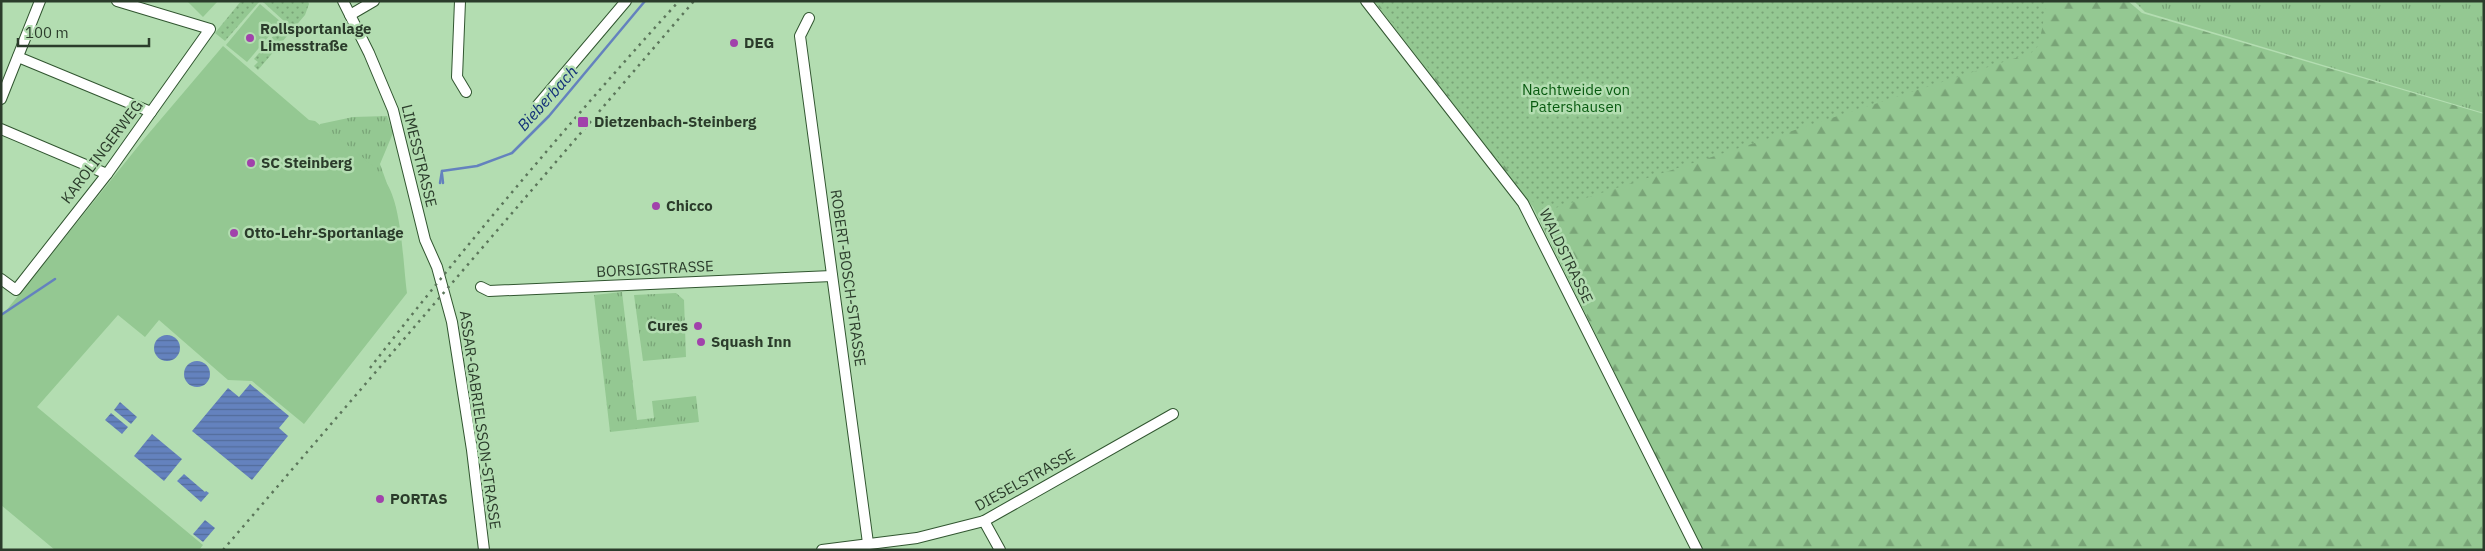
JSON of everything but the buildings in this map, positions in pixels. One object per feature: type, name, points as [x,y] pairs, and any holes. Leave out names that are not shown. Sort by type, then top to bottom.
[{"type":"street","points":[[1,99],[40,1]]},
{"type":"street","name":"KAROLINGERWEG","points":[[1,279],[16,290],[106,174],[210,29],[117,1]]},
{"type":"street","name":"LIMESSTRASSE","points":[[342,1],[350,14],[393,110],[425,240],[436,267]]},
{"type":"street","points":[[350,14],[374,1]]},
{"type":"street","points":[[460,1],[457,77],[466,92]]},
{"type":"street","points":[[536,106],[626,1]]},
{"type":"street","name":"WALDSTRASSE","points":[[1366,1],[1523,203],[1698,550]]},
{"type":"street","name":"ROBERT-BOSCH-STRASSE","points":[[809,18],[800,36],[868,543]]},
{"type":"street","points":[[18,57],[151,112]]},
{"type":"street","points":[[1,129],[106,174]]},
{"type":"street","name":"ASSAR-GABRIELSSON-STRASSE","points":[[436,267],[452,322],[461,371],[484,550]]},
{"type":"street","name":"BORSIGSTRASSE","points":[[481,288],[489,291],[832,276]]},
{"type":"street","name":"DIESELSTRASSE","points":[[822,550],[916,538],[984,521],[1173,414]]},
{"type":"street","points":[[984,521],[1000,550]]},
{"type":"green space","points":[[187,1],[218,1],[203,17]]},
{"type":"green space","points":[[241,1],[260,1],[225,41],[215,33]]},
{"type":"green space","points":[[262,1],[308,1],[309,4],[305,15],[258,70],[254,66],[258,62],[254,59],[285,22]]},
{"type":"green space","points":[[1374,1],[2128,1],[2142,13],[2484,114],[2484,550],[1702,550],[1533,207]]},
{"type":"green space","name":"Nachtweide von Patershausen","points":[[1376,1],[2047,1],[2039,45],[2031,53],[1546,211],[1532,201]]},
{"type":"green space","points":[[2134,1],[2484,1],[2484,113],[2145,12]]},
{"type":"green space","name":"Rollsportanlage Limesstraße","points":[[260,4],[281,22],[247,62],[226,45]]},
{"type":"green space","name":"Otto-Lehr-Sportanlage","points":[[223,46],[309,120],[315,121],[354,150],[381,175],[392,194],[396,207],[407,293],[304,424],[252,381],[228,380],[159,320],[145,337],[118,315],[37,407],[203,545],[199,550],[55,550],[1,505],[1,317],[144,139]]},
{"type":"green space","points":[[387,116],[393,133],[380,164],[396,209],[319,151],[320,124],[353,117]]},
{"type":"green space","points":[[622,292],[637,420],[654,418],[652,401],[696,396],[699,422],[610,432],[594,295]]},
{"type":"green space","points":[[676,293],[684,300],[686,357],[643,361],[634,295]]},
{"type":"water","points":[[167,335],[176,339],[180,348],[176,357],[167,361],[158,357],[154,348],[158,339]]},
{"type":"water","points":[[197,361],[206,365],[210,374],[206,383],[197,387],[188,383],[184,374],[188,365]]},
{"type":"water","points":[[250,384],[289,416],[279,428],[288,436],[252,480],[192,431],[228,388],[239,397]]},
{"type":"water","points":[[120,402],[137,417],[131,424],[114,410]]},
{"type":"water","points":[[111,413],[128,427],[122,434],[105,420]]},
{"type":"water","points":[[152,434],[182,459],[164,481],[134,456]]},
{"type":"water","points":[[184,474],[205,492],[209,493],[201,502],[177,481]]},
{"type":"water","points":[[205,520],[215,528],[203,542],[193,534]]},
{"type":"waterway","name":"Bieberbach","points":[[442,171],[477,166],[512,153],[549,116],[645,1]]},
{"type":"waterway","points":[[440,183],[442,171]]},
{"type":"waterway","points":[[442,174],[443,183]]},
{"type":"waterway","points":[[1,315],[55,279]]},
{"type":"railway","points":[[370,368],[444,274],[521,182],[679,1]]},
{"type":"railway","points":[[223,550],[694,1]]},
{"type":"place","name":"Rollsportanlage Limesstraße","points":[[250,38]]},
{"type":"place","name":"DEG","points":[[734,43]]},
{"type":"place","name":"Dietzenbach-Steinberg","points":[[583,122]]},
{"type":"place","name":"SC Steinberg","points":[[251,163]]},
{"type":"place","name":"Chicco","points":[[656,206]]},
{"type":"place","name":"Otto-Lehr-Sportanlage","points":[[234,233]]},
{"type":"place","name":"Cures","points":[[698,326]]},
{"type":"place","name":"Squash Inn","points":[[701,342]]},
{"type":"place","name":"PORTAS","points":[[380,499]]}]
